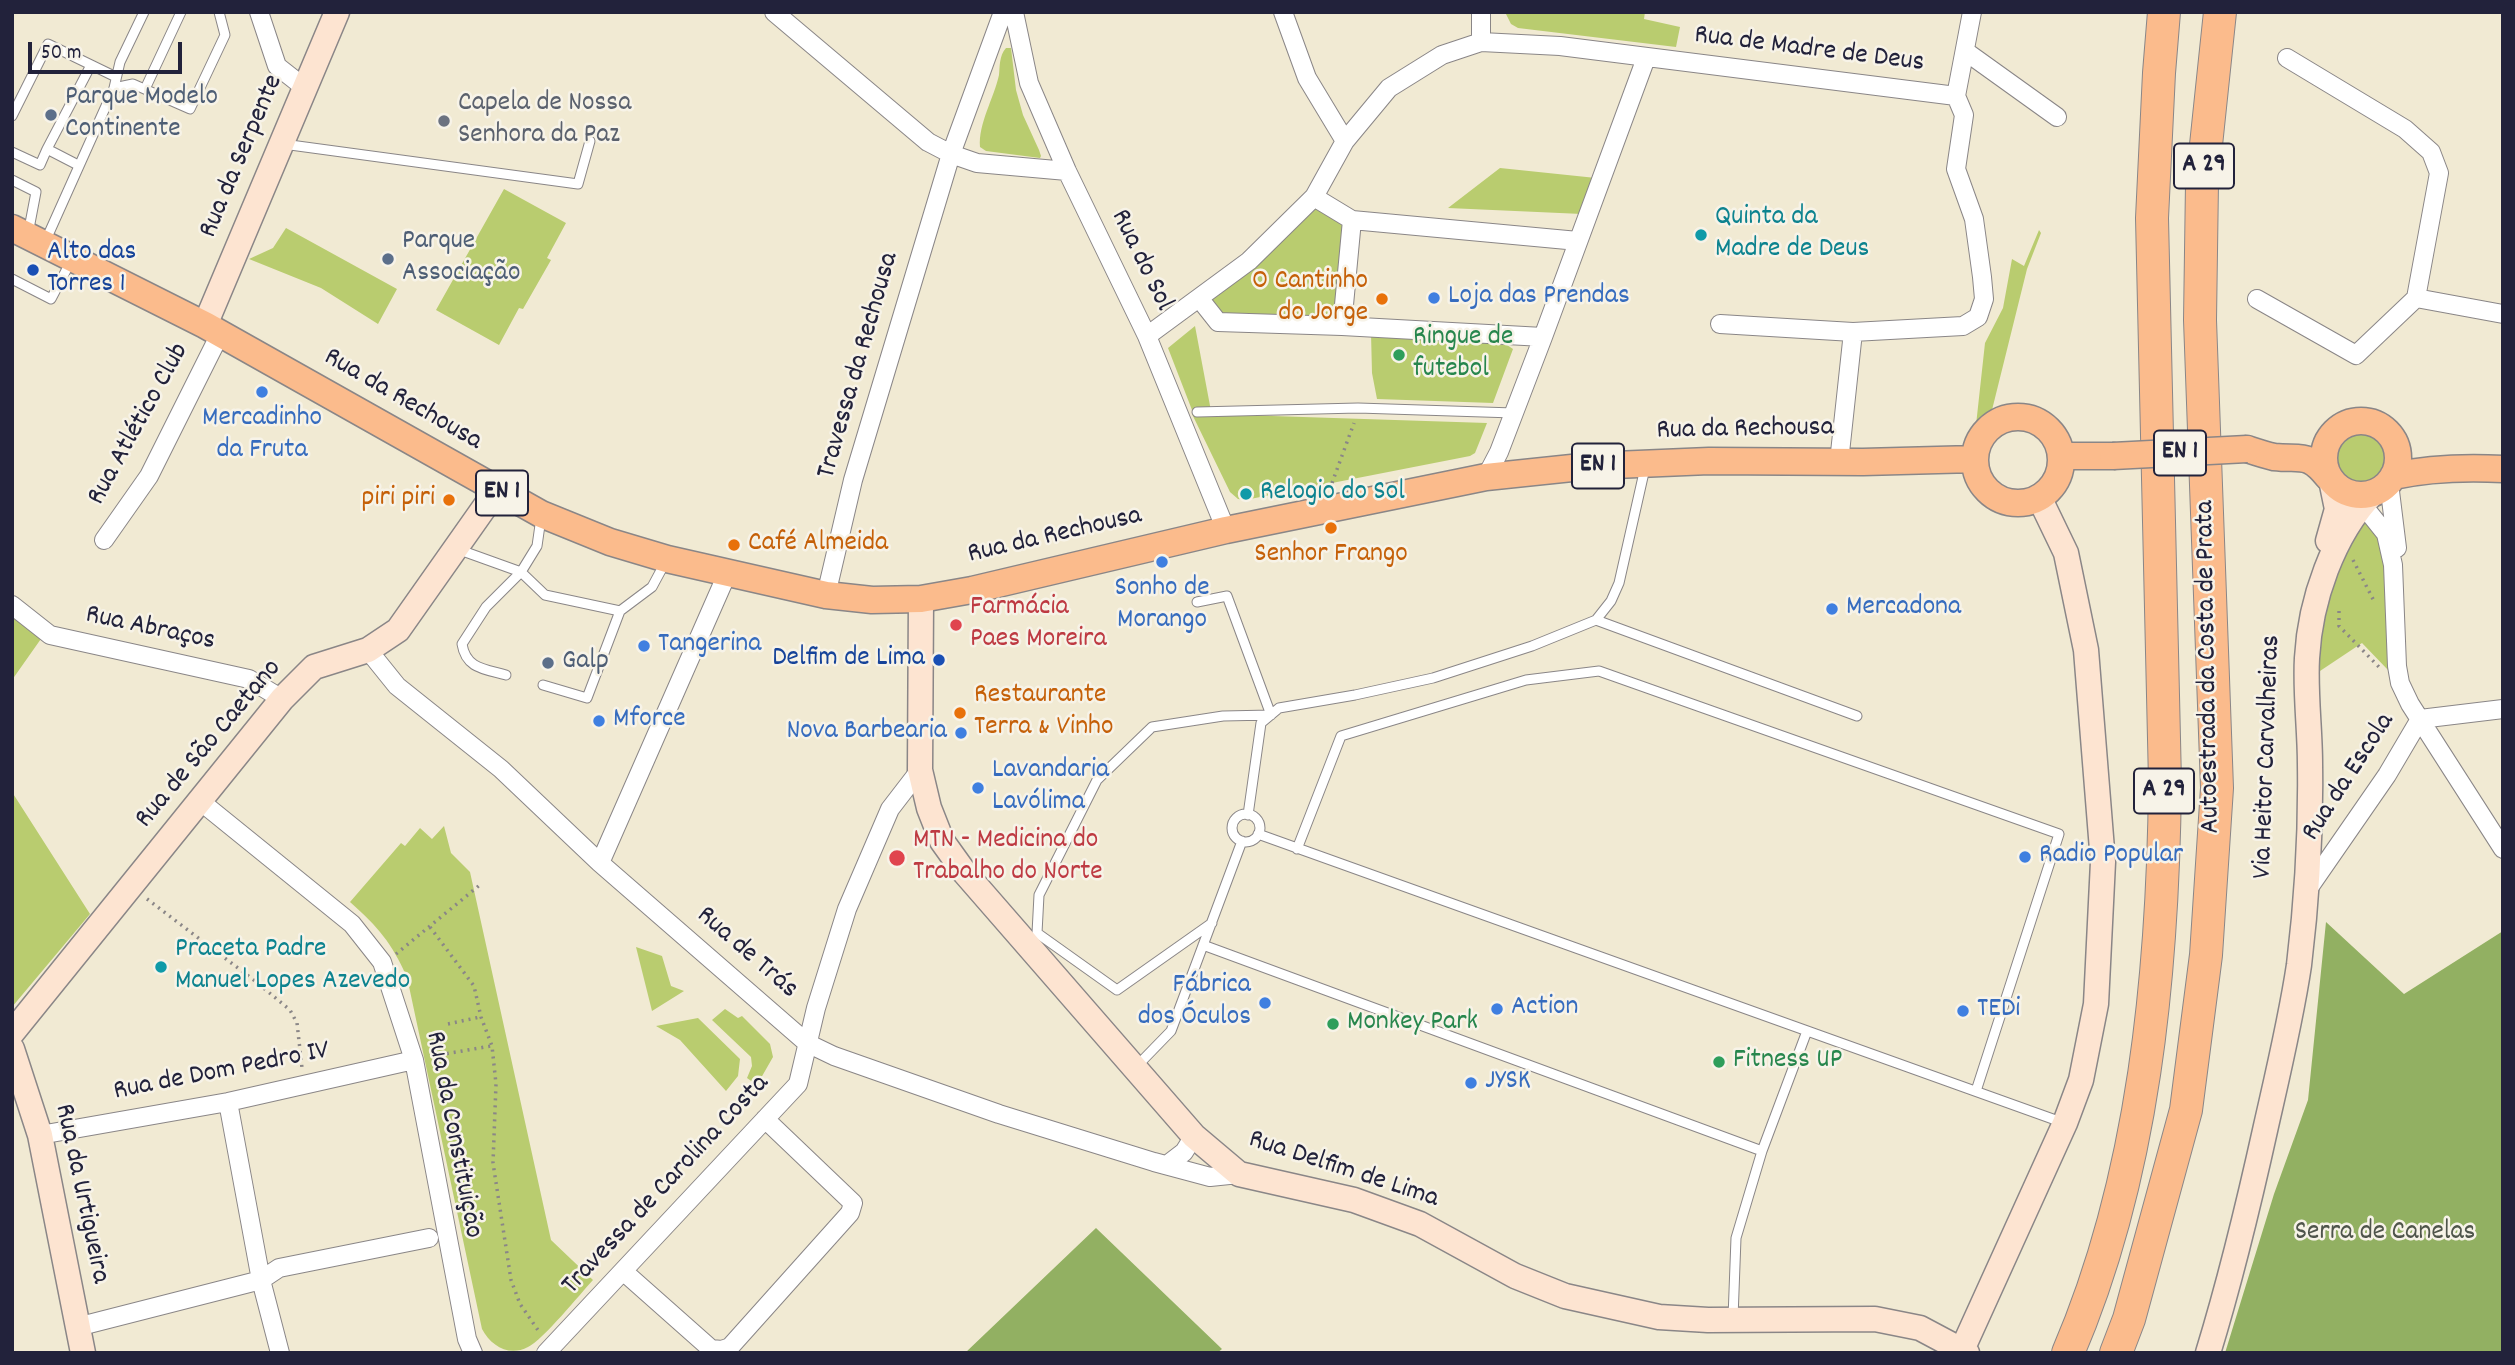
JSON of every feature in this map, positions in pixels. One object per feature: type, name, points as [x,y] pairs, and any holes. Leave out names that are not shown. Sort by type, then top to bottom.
[{"type":"highway","name":"Autoestrada da Costa de Prata","points":[[2068,1353],[2091,1300],[2131,1149],[2153,1010],[2164,873],[2165,782],[2152,218],[2164,12]]},
{"type":"highway","name":"Autoestrada da Costa de Prata","points":[[2116,1353],[2129,1319],[2186,1110],[2206,955],[2217,788],[2200,320],[2202,183],[2220,12]]},
{"type":"main road","name":"Rua da Serpente","points":[[212,330],[282,144],[337,12]]},
{"type":"main road","name":"EN 1","points":[[28,236],[212,330]]},
{"type":"main road","name":"Rua da Rechousa","points":[[212,330],[541,514],[610,542],[727,575],[826,595],[872,600],[921,599],[972,590],[1226,530],[1486,477],[1591,466],[1721,460],[1975,459]]},
{"type":"main road","points":[[2024,417],[2038,421],[2049,430],[2057,442],[2061,456],[2060,470],[2054,483],[2039,497],[2019,503],[2005,501],[1993,495],[1983,485],[1975,459],[1978,444],[1985,432],[1996,423],[2024,417]]},
{"type":"main road","name":"EN 1","points":[[2061,456],[2247,449],[2314,440],[2345,424],[2361,420],[2376,423],[2425,454],[2475,467]]},
{"type":"main road","points":[[2332,433],[2323,454],[2360,487],[2398,454],[2389,432]]},
{"type":"main road","name":"EN 1","points":[[2247,449],[2274,457],[2307,457],[2360,487],[2421,470],[2475,467],[2503,469]]},
{"type":"main road","name":"Via Heitor Carvalheiras","points":[[2208,1353],[2233,1274],[2285,1041],[2298,967],[2306,892],[2310,765],[2307,657],[2314,611],[2360,487]]},
{"type":"main road","name":"Via Heitor Carvalheiras","points":[[2285,1041],[2287,981],[2300,825],[2300,749],[2295,678],[2299,641],[2310,592],[2337,509],[2360,487]]},
{"type":"main road","name":"Rua de São Caetano","points":[[12,1033],[282,699],[314,667],[368,650],[398,630],[496,491]]},
{"type":"main road","points":[[1965,1351],[2065,1123],[2081,1080],[2096,1004],[2103,862],[2086,650],[2066,553],[2039,497]]},
{"type":"main road","name":"Rua Delfim de Lima","points":[[921,599],[920,770],[929,808],[942,841],[965,873],[1194,1136],[1239,1174],[1354,1200],[1420,1224],[1515,1276],[1565,1296],[1659,1317],[1733,1320],[1875,1319],[1920,1328],[1965,1351]]},
{"type":"main road","name":"Rua da Urtigueira","points":[[12,1049],[40,1135],[83,1353]]},
{"type":"street","points":[[259,12],[277,66],[305,88]]},
{"type":"street","points":[[774,12],[928,142],[977,163],[1067,171]]},
{"type":"street","name":"Travessa da Rechousa","points":[[826,595],[853,480],[951,154],[1003,12]]},
{"type":"street","name":"Rua do Sol","points":[[1014,12],[1029,83],[1067,171],[1147,336],[1226,530]]},
{"type":"street","points":[[1283,12],[1307,78],[1345,141]]},
{"type":"street","points":[[1481,12],[1481,42]]},
{"type":"street","name":"Rua de Madre de Deus","points":[[1147,336],[1249,261],[1314,197],[1345,141],[1389,88],[1442,55],[1481,42],[1560,46],[1956,96],[1972,12]]},
{"type":"street","points":[[1965,51],[2057,117]]},
{"type":"street","points":[[1486,477],[1514,413],[1646,58]]},
{"type":"street","points":[[2257,299],[2356,355],[2416,298],[2439,173],[2431,152],[2405,129],[2287,58]]},
{"type":"street","points":[[1720,324],[1853,332],[1963,326],[1978,317],[1984,299],[1982,277],[1975,219],[1956,169],[1964,115],[1956,96]]},
{"type":"street","points":[[1314,197],[1353,220],[1578,241]]},
{"type":"street","points":[[1342,326],[1353,220]]},
{"type":"street","points":[[1199,298],[1218,322],[1543,337]]},
{"type":"street","points":[[2416,298],[2503,314]]},
{"type":"street","name":"Rua Atlético Club","points":[[104,540],[149,475],[212,330]]},
{"type":"street","points":[[1839,461],[1853,332]]},
{"type":"street","name":"Rua da Escola","points":[[2360,487],[2397,545],[2393,565]]},
{"type":"street","name":"Rua da Escola","points":[[2306,892],[2387,775],[2420,719],[2400,683],[2393,565],[2386,534],[2360,487]]},
{"type":"street","points":[[600,863],[727,575]]},
{"type":"street","name":"Rua Abraços","points":[[12,605],[50,635],[250,679],[282,699]]},
{"type":"street","name":"Rua de Trás","points":[[368,650],[397,686],[501,769],[600,863],[807,1044],[999,1114],[1167,1165],[1210,1177],[1239,1174]]},
{"type":"street","points":[[2503,709],[2420,719],[2503,849]]},
{"type":"street","name":"Travessa de Carolina Costa","points":[[549,1350],[798,1084],[816,1009],[847,909],[890,809],[920,770]]},
{"type":"street","name":"Rua da Constituição","points":[[200,801],[352,924],[382,962],[414,1060],[448,1246],[467,1339],[473,1353]]},
{"type":"street","name":"Rua de Dom Pedro IV","points":[[40,1135],[228,1102],[414,1060]]},
{"type":"street","points":[[228,1102],[261,1280],[280,1353]]},
{"type":"street","points":[[623,1271],[711,1349],[722,1350],[730,1347],[850,1213],[853,1203],[765,1119]]},
{"type":"street","points":[[1167,1165],[1184,1152],[1194,1136]]},
{"type":"street","points":[[77,1326],[261,1280],[279,1268],[429,1238]]},
{"type":"lane","points":[[28,236],[78,165],[114,88],[120,62],[144,12]]},
{"type":"lane","points":[[145,89],[181,12]]},
{"type":"lane","points":[[114,88],[132,83],[190,110],[225,35],[219,12]]},
{"type":"lane","points":[[12,116],[48,44],[116,77]]},
{"type":"lane","points":[[12,152],[40,165],[91,65]]},
{"type":"lane","points":[[282,144],[578,184],[590,141]]},
{"type":"lane","points":[[47,149],[78,165]]},
{"type":"lane","points":[[12,180],[36,192],[28,236]]},
{"type":"lane","points":[[12,279],[51,299],[73,258]]},
{"type":"lane","points":[[1197,412],[1358,408],[1514,413]]},
{"type":"lane","points":[[1248,815],[1261,723],[1279,708],[1433,678],[1532,646],[1596,620],[1611,601],[1619,583],[1647,463]]},
{"type":"lane","points":[[506,675],[474,666],[464,656],[462,644],[486,607],[521,572],[537,546],[541,514]]},
{"type":"lane","points":[[455,548],[521,572],[545,595],[620,611]]},
{"type":"lane","points":[[542,685],[587,698],[620,611],[652,587],[667,559]]},
{"type":"lane","points":[[1196,602],[1227,596],[1271,715]]},
{"type":"lane","points":[[1596,620],[1857,716]]},
{"type":"lane","points":[[1297,849],[1340,736],[1526,680],[1600,671],[2059,834],[1976,1091]]},
{"type":"lane","points":[[1212,923],[1117,990],[1037,933],[1039,895],[1097,780],[1152,727],[1223,716],[1271,715]]},
{"type":"lane","points":[[1241,815],[1248,815],[1258,821],[1258,834],[1251,841],[1242,841],[1233,833],[1233,824],[1241,815]]},
{"type":"lane","points":[[1258,834],[2065,1123]]},
{"type":"lane","points":[[1135,1068],[1171,1031],[1242,841]]},
{"type":"lane","points":[[1203,944],[1762,1151]]},
{"type":"lane","points":[[1733,1320],[1736,1238],[1762,1151],[1807,1031]]},
{"type":"path","points":[[1332,483],[1351,435],[1358,408]]},
{"type":"path","points":[[2348,551],[2379,610]]},
{"type":"path","points":[[2339,602],[2339,626],[2382,671]]},
{"type":"path","points":[[382,962],[481,884]]},
{"type":"path","points":[[141,895],[290,1010],[296,1023],[300,1054]]},
{"type":"path","points":[[429,927],[474,986],[481,1017],[492,1046],[496,1084],[493,1163],[511,1280],[520,1304],[549,1350]]},
{"type":"path","points":[[448,1024],[481,1017]]},
{"type":"path","points":[[451,1052],[492,1046]]},
{"type":"green space","points":[[1505,12],[1645,12],[1644,19],[1680,27],[1676,47],[1518,28],[1511,24]]},
{"type":"green space","points":[[1006,48],[1011,48],[1016,90],[1040,158],[986,151],[980,147],[981,129]]},
{"type":"green space","points":[[1500,168],[1596,178],[1582,214],[1448,208]]},
{"type":"green space","points":[[504,189],[566,223],[547,258],[551,260],[523,309],[519,308],[499,345],[436,310]]},
{"type":"green space","points":[[1315,202],[1349,221],[1338,321],[1218,318],[1205,299]]},
{"type":"green space","points":[[286,228],[397,289],[378,324],[321,288],[249,259],[273,248]]},
{"type":"green space","points":[[2039,230],[2041,233],[2027,269],[1991,414],[1987,422],[1976,425],[1985,343],[2003,308],[2012,259],[2024,266]]},
{"type":"green space","points":[[1195,326],[1211,411],[1192,410],[1168,348]]},
{"type":"green space","points":[[1371,333],[1428,336],[1507,345],[1513,349],[1493,403],[1377,399],[1372,373]]},
{"type":"green space","points":[[1192,414],[1487,423],[1475,453],[1470,456],[1245,500],[1238,499],[1230,492]]},
{"type":"green space","points":[[2360,433],[2378,440],[2385,458],[2378,476],[2360,483],[2342,476],[2335,458],[2342,440]]},
{"type":"green space","points":[[2364,523],[2371,524],[2383,538],[2389,607],[2388,670],[2362,643],[2311,677],[2320,612],[2354,528]]},
{"type":"green space","points":[[12,611],[43,636],[12,680]]},
{"type":"green space","points":[[12,792],[90,914],[12,1007]]},
{"type":"green space","points":[[444,826],[451,853],[470,872],[551,1240],[593,1280],[543,1336],[528,1347],[514,1351],[495,1345],[482,1329],[407,977],[383,936],[350,902],[401,843],[405,846],[420,828],[432,839]]},
{"type":"green space","name":"Serra de Canelas","points":[[2326,922],[2404,994],[2503,931],[2503,1353],[2225,1353],[2274,1194],[2308,1100]]},
{"type":"green space","points":[[636,947],[662,956],[671,986],[684,991],[652,1011]]},
{"type":"green space","points":[[725,1009],[738,1018],[742,1016],[770,1044],[773,1057],[757,1085],[747,1078],[752,1066],[751,1057],[712,1020]]},
{"type":"green space","points":[[698,1018],[740,1059],[738,1076],[726,1091],[680,1040],[656,1026]]},
{"type":"green space","points":[[1096,1228],[1222,1349],[1217,1353],[965,1353]]},
{"type":"place","name":"Parque Modelo Continente","points":[[51,115]]},
{"type":"place","name":"Capela de Nossa Senhora da Paz","points":[[444,121]]},
{"type":"place","name":"Quinta da Madre de Deus","points":[[1701,235]]},
{"type":"place","name":"Parque Associação","points":[[388,259]]},
{"type":"place","name":"Alto das Torres 1","points":[[33,270]]},
{"type":"place","name":"Loja das Prendas","points":[[1434,298]]},
{"type":"place","name":"O Cantinho do Jorge","points":[[1382,299]]},
{"type":"place","name":"Ringue de futebol","points":[[1399,355]]},
{"type":"place","name":"Mercadinho da Fruta","points":[[262,392]]},
{"type":"place","name":"Relogio do Sol","points":[[1246,494]]},
{"type":"place","name":"piri piri","points":[[449,500]]},
{"type":"place","name":"Senhor Frango","points":[[1331,528]]},
{"type":"place","name":"Café Almeida","points":[[734,545]]},
{"type":"place","name":"Sonho de Morango","points":[[1162,562]]},
{"type":"place","name":"Mercadona","points":[[1832,609]]},
{"type":"place","name":"Farmácia Paes Moreira","points":[[956,625]]},
{"type":"place","name":"Tangerina","points":[[644,646]]},
{"type":"place","name":"Delfim de Lima","points":[[939,660]]},
{"type":"place","name":"Galp","points":[[548,663]]},
{"type":"place","name":"Restaurante Terra & Vinho","points":[[960,713]]},
{"type":"place","name":"Mforce","points":[[599,721]]},
{"type":"place","name":"Nova Barbearia","points":[[961,733]]},
{"type":"place","name":"Lavandaria Lavólima","points":[[978,788]]},
{"type":"place","name":"Radio Popular","points":[[2025,857]]},
{"type":"place","name":"MTN - Medicina do Trabalho do Norte","points":[[897,858]]},
{"type":"place","name":"Praceta Padre Manuel Lopes Azevedo","points":[[161,967]]},
{"type":"place","name":"Fábrica dos Óculos","points":[[1265,1003]]},
{"type":"place","name":"Action","points":[[1497,1009]]},
{"type":"place","name":"TEDi","points":[[1963,1011]]},
{"type":"place","name":"Monkey Park","points":[[1333,1024]]},
{"type":"place","name":"Fitness UP","points":[[1719,1062]]},
{"type":"place","name":"JYSK","points":[[1471,1083]]}]
